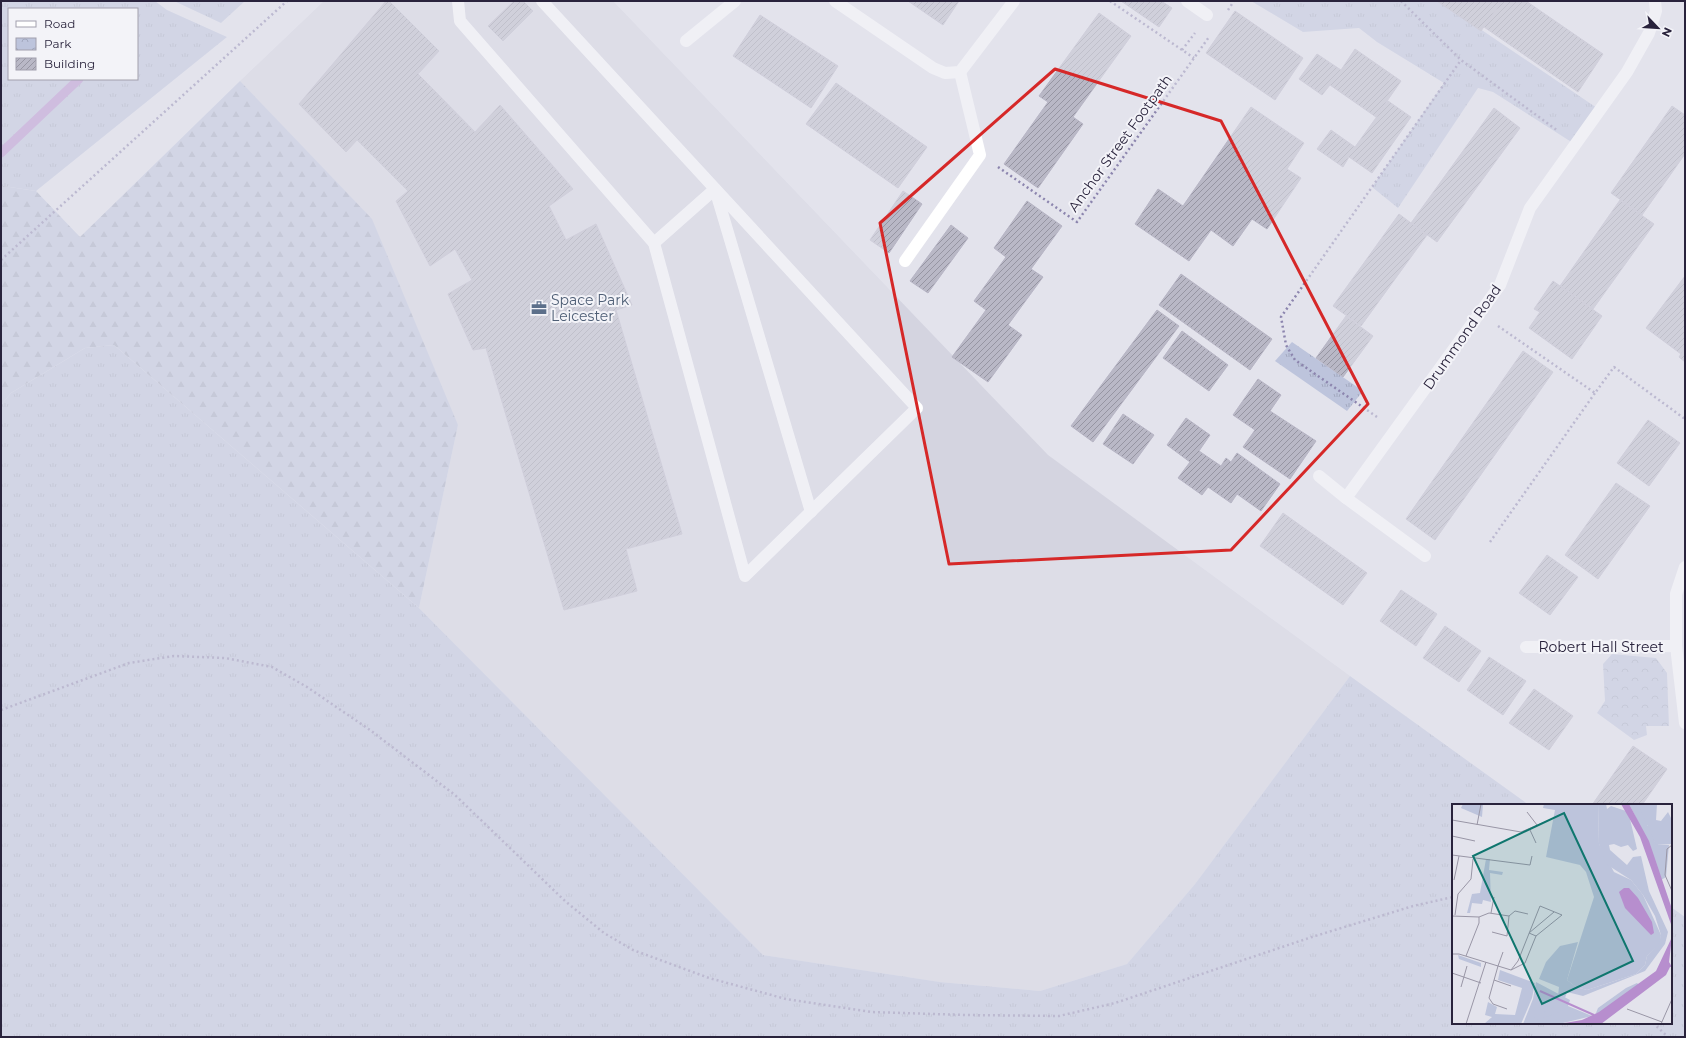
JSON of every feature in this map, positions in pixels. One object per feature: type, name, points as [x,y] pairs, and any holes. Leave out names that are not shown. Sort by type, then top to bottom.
[{"type":"street","points":[[458,1],[460,21],[654,243],[745,576],[917,408],[542,1]]},
{"type":"street","points":[[686,41],[735,1]]},
{"type":"street","points":[[836,1],[933,68],[945,73],[960,72],[1014,1]]},
{"type":"street","points":[[1187,1],[1207,15]]},
{"type":"street","name":"Drummond Road","points":[[1346,498],[1500,285],[1530,208],[1627,72],[1649,33],[1656,11],[1655,1]]},
{"type":"street","points":[[905,261],[980,155],[960,72]]},
{"type":"street","points":[[654,243],[714,189]]},
{"type":"street","points":[[714,189],[811,512]]},
{"type":"street","points":[[1319,476],[1346,498],[1425,556]]},
{"type":"street","name":"Robert Hall Street","points":[[1685,567],[1676,594],[1676,646],[1685,723]]},
{"type":"street","name":"Robert Hall Street","points":[[1526,647],[1676,646]]},
{"type":"path","points":[[1,260],[287,1]]},
{"type":"path","points":[[1110,1],[1194,58]]},
{"type":"path","points":[[1225,14],[1234,1]]},
{"type":"path","points":[[1401,1],[1461,60],[1576,144]]},
{"type":"path","name":"Anchor Street Footpath","points":[[980,155],[1077,222],[1212,33]]},
{"type":"path","points":[[1396,430],[1295,360],[1286,345],[1281,317],[1461,60]]},
{"type":"path","points":[[1479,313],[1595,392]]},
{"type":"path","points":[[1490,542],[1614,367],[1685,419]]},
{"type":"path","points":[[1,710],[129,663],[174,656],[226,658],[272,667],[307,687],[370,730],[455,795],[565,901],[604,933],[633,950],[709,978],[786,999],[870,1012],[1059,1016],[1115,1003],[1312,937],[1413,906],[1452,897]]},
{"type":"path","points":[[1654,1024],[1668,1037]]},
{"type":"highlighted area","points":[[1055,69],[1221,121],[1368,404],[1231,550],[949,564],[880,223]]},
{"type":"shaded area","name":"Space Park Leicester","points":[[324,1],[613,1],[1048,455],[1350,676],[1195,884],[1127,964],[1040,991],[940,982],[763,955],[419,608],[458,425],[240,81]]},
{"type":"green space","points":[[1,1],[155,1],[167,10],[227,37],[36,191],[3,186],[1,188]]},
{"type":"green space","points":[[174,1],[245,1],[221,23]]},
{"type":"green space","points":[[1251,1],[1439,1],[1600,110],[1576,145],[1493,92],[1478,88],[1398,208],[1372,187],[1444,83],[1377,42],[1359,28],[1303,32]]},
{"type":"green space","points":[[240,81],[372,219],[458,425],[419,608],[114,345],[85,348],[11,393],[1,405],[1,188],[3,186],[36,191],[80,237]]},
{"type":"green space","points":[[1292,342],[1363,391],[1347,411],[1275,361]]},
{"type":"green space","points":[[114,345],[419,608],[763,955],[940,982],[1040,991],[1127,964],[1195,884],[1350,676],[1528,804],[1452,804],[1452,1024],[1672,1024],[1672,908],[1685,917],[1685,1037],[1,1037],[1,405],[11,393],[85,348]]},
{"type":"green space","points":[[1612,654],[1656,658],[1667,673],[1669,726],[1646,726],[1647,735],[1634,740],[1597,713],[1605,701],[1603,664]]},
{"type":"building","name":"Space Park Leicester","points":[[386,1],[389,1],[439,51],[418,74],[475,132],[500,105],[573,189],[549,206],[566,240],[596,224],[632,305],[616,310],[682,534],[626,549],[637,591],[564,610],[486,348],[473,350],[448,294],[472,280],[455,249],[430,266],[396,201],[408,191],[357,140],[346,152],[299,104]]},
{"type":"building","points":[[514,1],[523,1],[533,11],[503,41],[488,26]]},
{"type":"building","points":[[908,1],[959,1],[943,25]]},
{"type":"building","points":[[1121,1],[1161,1],[1172,8],[1159,27]]},
{"type":"building","points":[[1437,1],[1502,1],[1481,31]]},
{"type":"building","points":[[1502,1],[1526,1],[1603,54],[1578,92],[1484,27]]},
{"type":"building","points":[[1235,11],[1303,58],[1275,100],[1206,53]]},
{"type":"building","points":[[1099,13],[1131,36],[1073,117],[1083,124],[1038,188],[1004,164],[1048,102],[1039,96]]},
{"type":"building","points":[[760,15],[838,66],[811,108],[733,56]]},
{"type":"building","points":[[1355,49],[1401,81],[1376,117],[1330,85],[1322,95],[1299,79],[1317,54],[1341,70]]},
{"type":"building","points":[[836,83],[927,147],[898,188],[806,124]]},
{"type":"building","points":[[1388,101],[1411,117],[1372,173],[1349,157],[1343,167],[1317,149],[1331,130],[1355,147]]},
{"type":"building","points":[[1672,106],[1685,115],[1685,154],[1642,215],[1611,193]]},
{"type":"building","points":[[1251,107],[1304,143],[1287,169],[1301,178],[1267,229],[1252,219],[1233,246],[1211,230],[1189,261],[1135,224],[1158,189],[1183,206]]},
{"type":"building","points":[[1494,108],[1520,128],[1437,242],[1411,223]]},
{"type":"building","points":[[903,191],[922,204],[889,253],[870,240]]},
{"type":"building","points":[[1620,200],[1654,224],[1593,309],[1560,286]]},
{"type":"building","points":[[1027,201],[1062,226],[1031,269],[1043,277],[1008,325],[1022,335],[988,382],[952,357],[986,310],[974,301],[1006,257],[994,248]]},
{"type":"building","points":[[1399,214],[1427,235],[1361,326],[1333,306]]},
{"type":"building","points":[[951,225],[968,238],[928,293],[910,281]]},
{"type":"building","points":[[1181,274],[1272,339],[1250,370],[1159,305]]},
{"type":"building","points":[[1685,276],[1685,348],[1681,354],[1646,328]]},
{"type":"building","points":[[1553,281],[1602,316],[1572,359],[1529,328],[1540,312],[1534,309]]},
{"type":"building","points":[[1157,310],[1179,326],[1093,442],[1071,426]]},
{"type":"building","points":[[1346,316],[1373,336],[1343,377],[1316,358]]},
{"type":"building","points":[[1182,331],[1228,365],[1209,391],[1163,358]]},
{"type":"building","points":[[1685,348],[1685,362],[1679,357]]},
{"type":"building","points":[[1523,351],[1553,372],[1435,540],[1406,519]]},
{"type":"building","points":[[1258,379],[1281,395],[1270,411],[1316,441],[1290,479],[1243,447],[1255,430],[1233,415]]},
{"type":"building","points":[[1123,414],[1154,435],[1133,464],[1103,444]]},
{"type":"building","points":[[1186,418],[1210,435],[1199,451],[1221,466],[1226,458],[1231,462],[1237,453],[1280,484],[1261,511],[1237,494],[1231,503],[1208,487],[1202,495],[1178,478],[1190,462],[1167,445]]},
{"type":"building","points":[[1648,420],[1680,443],[1649,486],[1617,463]]},
{"type":"building","points":[[1616,483],[1650,506],[1598,579],[1565,555]]},
{"type":"building","points":[[1283,513],[1367,573],[1343,605],[1260,546]]},
{"type":"building","points":[[1547,555],[1578,577],[1550,615],[1519,593]]},
{"type":"building","points":[[1401,590],[1437,614],[1416,646],[1380,621]]},
{"type":"building","points":[[1445,626],[1481,651],[1459,682],[1423,658]]},
{"type":"building","points":[[1489,657],[1526,681],[1503,715],[1467,690]]},
{"type":"building","points":[[1534,689],[1573,716],[1549,750],[1509,723]]},
{"type":"building","points":[[1633,746],[1667,769],[1643,804],[1593,804]]},
{"type":"waterway","points":[[1,153],[78,80]]},
{"type":"place","name":"Space Park Leicester","points":[[539,308]]}]
